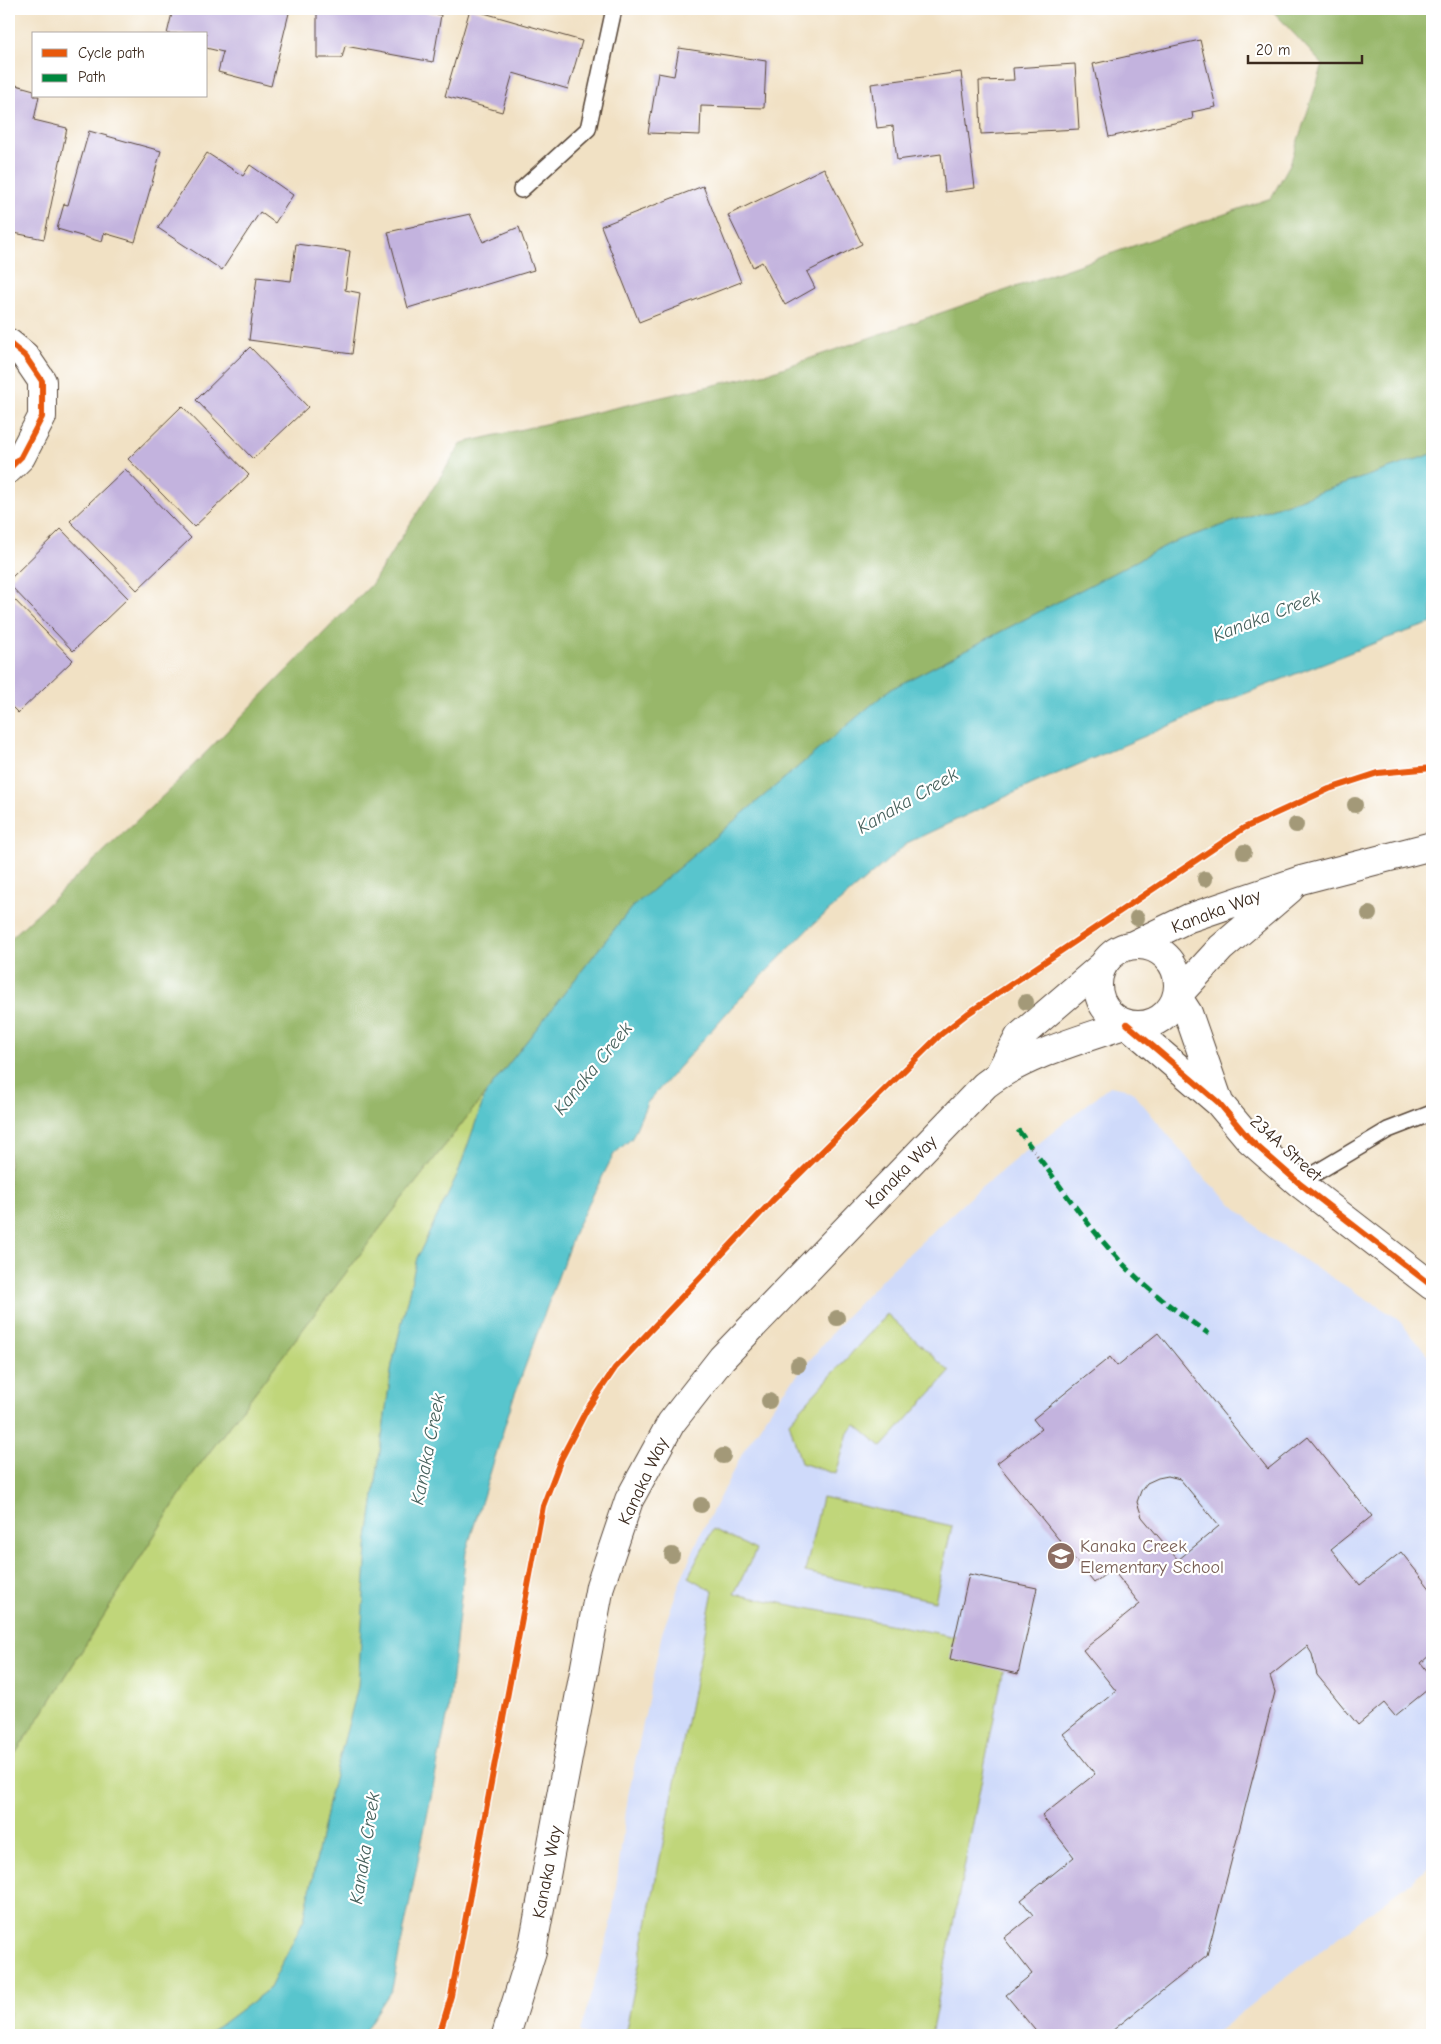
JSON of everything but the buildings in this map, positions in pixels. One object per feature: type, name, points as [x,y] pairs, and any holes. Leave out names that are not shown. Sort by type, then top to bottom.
[{"type":"main road","points":[[9,343],[25,356],[42,382],[42,417],[21,457],[9,469]]},
{"type":"main road","name":"Kanaka Way","points":[[1133,945],[1189,918],[1301,880],[1432,846]]},
{"type":"main road","name":"Kanaka Way","points":[[1177,996],[1221,948],[1301,880]]},
{"type":"main road","points":[[1133,945],[1152,947],[1164,954],[1174,966],[1179,981],[1177,996],[1173,1006],[1161,1019],[1144,1025],[1127,1024],[1118,1020],[1107,1011],[1100,999],[1098,984],[1102,966],[1115,952],[1133,945]]},
{"type":"main road","name":"Kanaka Way","points":[[999,1074],[1019,1037],[1102,966]]},
{"type":"main road","name":"234A Street","points":[[1177,996],[1188,1013],[1219,1104]]},
{"type":"main road","name":"Kanaka Way","points":[[506,2035],[532,1951],[600,1586],[629,1500],[671,1423],[722,1358],[985,1085],[999,1074],[1068,1043],[1127,1024]]},
{"type":"main road","name":"234A Street","points":[[1127,1024],[1219,1104],[1250,1140],[1299,1183],[1432,1286]]},
{"type":"lane","points":[[521,190],[588,129],[614,9]]},
{"type":"lane","points":[[1299,1183],[1388,1130],[1432,1113]]},
{"type":"path","points":[[1031,1147],[1039,1158]]},
{"type":"shaded area","name":"Kanaka Creek Elementary School","points":[[1110,1086],[1131,1090],[1203,1177],[1270,1239],[1397,1318],[1432,1360],[1432,1864],[1213,2035],[586,2035],[580,2032],[611,1925],[628,1796],[662,1633],[682,1577],[700,1535],[744,1450],[780,1396],[844,1319],[889,1272],[970,1197],[1023,1153],[1038,1144]]},
{"type":"green space","points":[[1271,9],[1432,9],[1432,454],[1171,543],[889,690],[631,908],[387,1219],[195,1471],[9,1763],[9,940],[165,794],[371,585],[462,443],[771,372],[1271,198],[1290,164],[1323,65]]},
{"type":"green space","points":[[486,1093],[458,1173],[417,1258],[392,1365],[367,1547],[358,1687],[329,1799],[304,1919],[270,1988],[218,2027],[203,2035],[9,2035],[9,1763],[195,1471],[387,1219]]},
{"type":"green space","points":[[887,1314],[950,1372],[882,1447],[856,1425],[848,1433],[836,1474],[801,1463],[789,1422]]},
{"type":"green space","points":[[822,1497],[952,1526],[935,1601],[805,1572]]},
{"type":"green space","points":[[713,1529],[756,1550],[734,1594],[1008,1647],[931,2035],[654,2035],[626,2030],[713,1591],[688,1577]]},
{"type":"water","name":"Kanaka Creek","points":[[1432,454],[1432,623],[1385,639],[1234,698],[1033,784],[909,842],[809,928],[731,1008],[647,1103],[632,1138],[614,1154],[576,1228],[512,1402],[466,1552],[448,1713],[392,1989],[362,2035],[203,2035],[218,2027],[270,1988],[304,1919],[329,1799],[358,1687],[367,1547],[392,1365],[417,1258],[458,1173],[486,1093],[631,908],[889,690],[1171,543]]},
{"type":"marked path","points":[[1018,1130],[1031,1147]]},
{"type":"marked path","points":[[1039,1158],[1093,1229],[1128,1269],[1147,1287],[1209,1334]]},
{"type":"cycle path","points":[[9,343],[25,356],[42,381],[42,417],[21,457],[9,469]]},
{"type":"cycle path","points":[[436,2035],[442,2026],[451,1996],[543,1506],[561,1459],[586,1411],[615,1368],[772,1201],[940,1035],[967,1014],[1244,828],[1329,789],[1378,773],[1432,768]]},
{"type":"cycle path","points":[[1127,1024],[1219,1103],[1250,1140],[1299,1183],[1432,1286]]},
{"type":"place","name":"Kanaka Creek Elementary School","points":[[1061,1556]]}]
